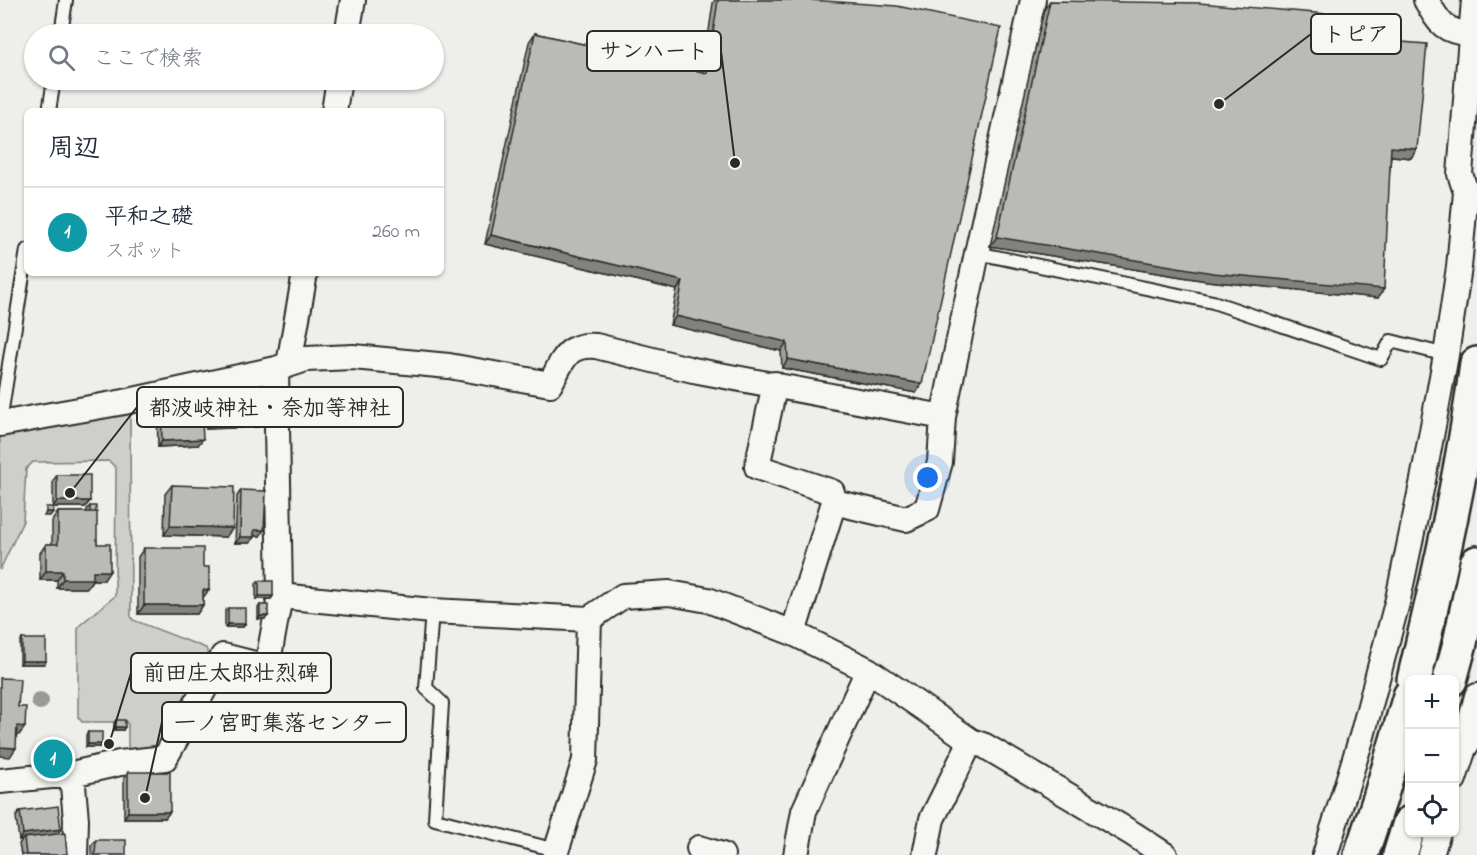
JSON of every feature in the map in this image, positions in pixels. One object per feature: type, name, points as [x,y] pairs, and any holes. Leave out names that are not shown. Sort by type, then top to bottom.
[{"type":"highway","points":[[1415,675],[1466,442],[1477,364]]},
{"type":"highway","points":[[1451,675],[1477,563]]},
{"type":"highway","points":[[1361,855],[1405,713]]},
{"type":"highway","points":[[1400,855],[1406,837]]},
{"type":"street","points":[[349,24],[354,0]]},
{"type":"street","points":[[834,502],[906,519],[927,509],[940,462],[943,417],[977,253],[1033,0]]},
{"type":"street","points":[[1426,0],[1441,26],[1472,34]]},
{"type":"street","points":[[1324,855],[1362,736],[1398,599],[1446,355],[1471,193],[1461,174],[1474,0]]},
{"type":"street","points":[[334,108],[337,90]]},
{"type":"street","points":[[0,781],[72,774],[120,763],[165,758],[223,656],[267,667],[280,596],[282,367],[304,276]]},
{"type":"street","points":[[0,423],[124,402],[282,367],[306,359],[353,357],[449,366],[550,384],[568,352],[582,345],[596,346],[693,370],[943,417]]},
{"type":"street","points":[[775,384],[757,467],[832,492],[834,502],[793,633]]},
{"type":"street","points":[[280,596],[432,611],[589,619],[623,596],[669,593],[708,600],[793,633],[868,670],[971,741],[985,746],[1133,834],[1162,854]]},
{"type":"street","points":[[556,852],[585,760],[589,619]]},
{"type":"street","points":[[796,855],[804,811],[868,670]]},
{"type":"street","points":[[1459,768],[1471,739],[1477,696]]},
{"type":"street","points":[[925,855],[932,819],[971,741]]},
{"type":"street","points":[[72,774],[76,820],[75,855]]},
{"type":"street","points":[[1431,855],[1436,837]]},
{"type":"street","points":[[699,848],[722,855]]},
{"type":"lane","points":[[62,24],[66,0]]},
{"type":"lane","points":[[49,108],[52,90]]},
{"type":"lane","points":[[977,253],[1213,302],[1381,359],[1390,341],[1446,355]]},
{"type":"lane","points":[[0,423],[24,269]]},
{"type":"lane","points":[[432,611],[426,688],[442,703],[435,819],[556,852]]},
{"type":"shaded area","points":[[124,408],[130,413],[131,616],[133,620],[206,648],[209,657],[170,735],[159,746],[133,753],[128,750],[128,724],[126,722],[82,722],[78,717],[78,629],[115,596],[116,468],[109,461],[33,462],[26,469],[23,521],[0,570],[0,433]]},
{"type":"building","points":[[718,0],[810,0],[897,6],[1001,28],[922,384],[788,359],[787,342],[676,316],[683,281],[491,235],[535,33],[707,73]]},
{"type":"building","points":[[1050,1],[1199,3],[1361,17],[1362,39],[1427,44],[1417,149],[1391,147],[1384,289],[1213,273],[997,237]]},
{"type":"building","points":[[201,403],[203,439],[162,441],[161,404]]},
{"type":"building","points":[[57,475],[90,475],[90,501],[57,501]]},
{"type":"building","points":[[172,485],[234,487],[233,528],[170,526]]},
{"type":"building","points":[[241,490],[266,491],[264,530],[254,530],[254,537],[240,537]]},
{"type":"building","points":[[90,506],[96,506],[96,512],[90,512]]},
{"type":"building","points":[[46,507],[53,507],[53,512],[46,512]]},
{"type":"building","points":[[58,512],[97,512],[97,544],[110,544],[110,571],[93,571],[93,579],[63,579],[63,571],[46,571],[46,544],[58,544]]},
{"type":"building","points":[[144,548],[203,548],[203,567],[209,567],[209,590],[203,590],[203,605],[144,605]]},
{"type":"building","points":[[259,581],[273,581],[273,596],[259,596]]},
{"type":"building","points":[[260,605],[268,605],[268,616],[260,616]]},
{"type":"building","points":[[228,608],[245,608],[245,624],[228,624]]},
{"type":"building","points":[[22,639],[46,639],[46,661],[22,661]]},
{"type":"building","points":[[0,678],[20,679],[18,707],[26,707],[25,727],[17,726],[16,748],[0,747]]},
{"type":"building","points":[[116,720],[125,720],[125,727],[116,727]]},
{"type":"building","points":[[88,732],[102,732],[102,744],[88,744]]},
{"type":"building","points":[[128,772],[170,772],[170,812],[128,812]]},
{"type":"building","points":[[58,806],[61,829],[23,834],[20,811]]},
{"type":"building","points":[[65,833],[67,854],[26,855],[24,838]]},
{"type":"building","points":[[96,840],[126,840],[126,855],[95,855]]},
{"type":"place","name":"トピア","points":[[1219,104]]},
{"type":"place","name":"サンハート","points":[[735,163]]},
{"type":"place","name":"都波岐神社・奈加等神社","points":[[70,493]]},
{"type":"place","name":"前田庄太郎壮烈碑","points":[[109,744]]},
{"type":"place","name":"平和之礎","points":[[53,759]]},
{"type":"place","name":"一ノ宮町集落センター","points":[[145,798]]}]
